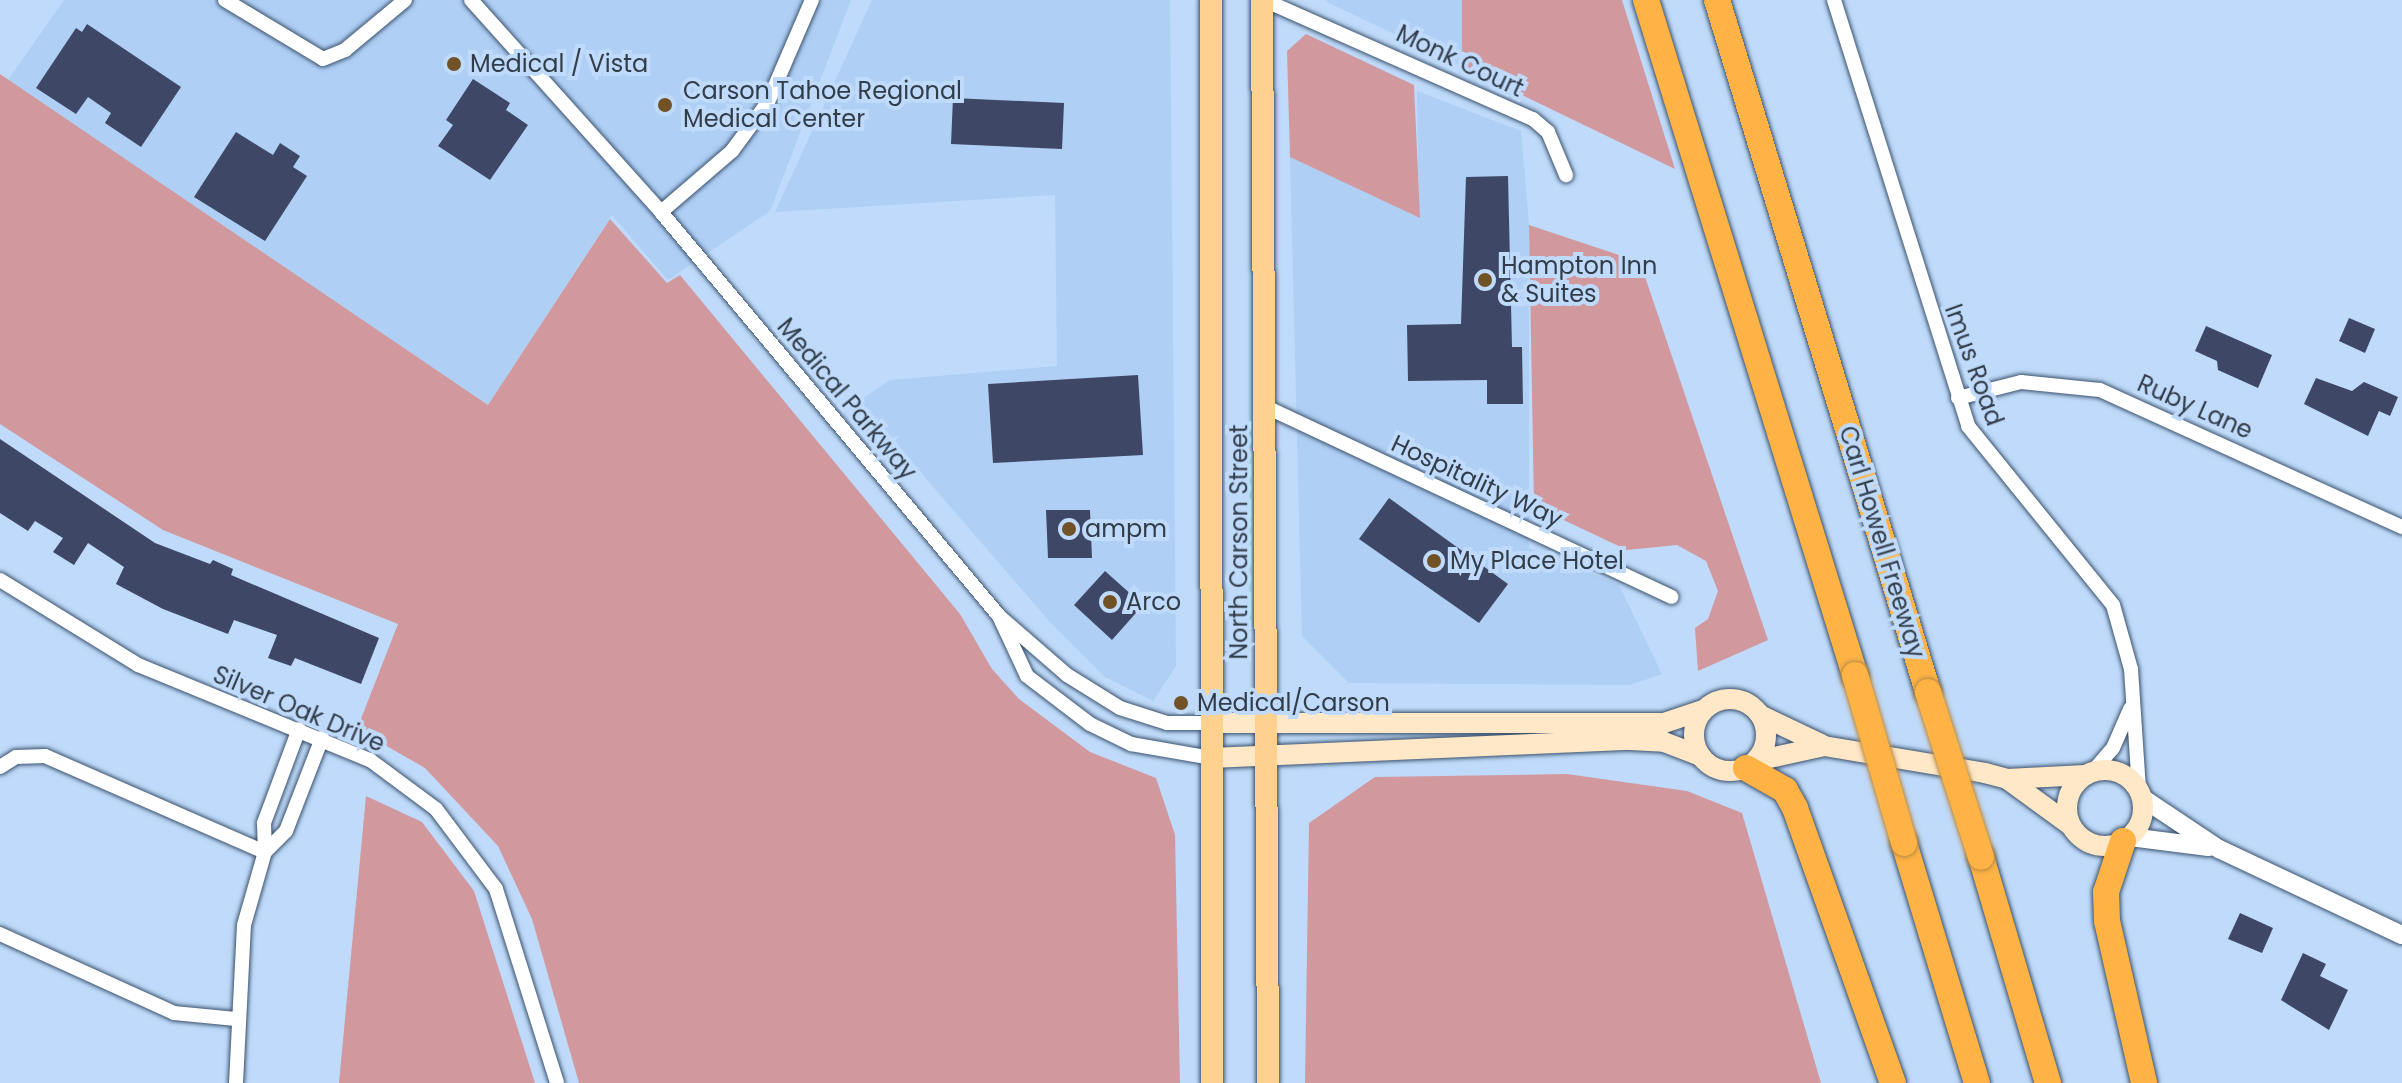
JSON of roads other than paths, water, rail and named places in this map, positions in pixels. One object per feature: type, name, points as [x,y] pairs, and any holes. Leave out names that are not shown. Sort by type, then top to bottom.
[{"type":"highway","points":[[1646,0],[1855,675],[1977,1083]]},
{"type":"highway","name":"Carl Howell Freeway","points":[[1717,0],[2048,1083]]},
{"type":"highway","points":[[1751,764],[1785,790],[1795,808],[1893,1083]]},
{"type":"highway","points":[[2126,839],[2108,883],[2107,921],[2144,1083]]},
{"type":"main road","name":"North Carson Street","points":[[1211,0],[1212,1083]]},
{"type":"main road","name":"North Carson Street","points":[[1263,0],[1268,1083]]},
{"type":"main road","points":[[1211,723],[1664,723],[1731,698],[1824,746],[2007,779],[2112,770],[2140,793],[2141,820],[2126,839],[2097,845],[2007,779]]},
{"type":"main road","points":[[1700,756],[1693,738],[1703,710]]},
{"type":"main road","points":[[1751,764],[1765,745],[1760,715]]},
{"type":"main road","points":[[1211,758],[1630,740],[1664,742],[1700,756],[1724,771],[1824,746]]},
{"type":"main road","points":[[2070,825],[2068,796],[2089,773]]},
{"type":"street","points":[[225,0],[323,59],[345,50],[405,0]]},
{"type":"street","name":"Medical Parkway","points":[[471,0],[661,212],[999,616],[1067,675],[1120,708],[1167,723],[1211,723]]},
{"type":"street","points":[[661,212],[732,151],[768,102],[812,0]]},
{"type":"street","name":"Monk Court","points":[[1263,0],[1533,119],[1548,132],[1566,175]]},
{"type":"street","name":"Imus Road","points":[[1834,0],[1958,398],[1989,459],[2087,566],[2113,605],[2131,669],[2130,709],[2140,793]]},
{"type":"street","name":"Ruby Lane","points":[[1958,398],[2021,382],[2100,390],[2402,527]]},
{"type":"street","name":"Hospitality Way","points":[[1264,406],[1672,597]]},
{"type":"street","name":"Silver Oak Drive","points":[[0,580],[138,665],[322,738],[401,780],[469,847],[496,889],[557,1083]]},
{"type":"street","name":"Medical Parkway","points":[[999,616],[1027,676],[1090,724],[1131,744],[1211,758]]},
{"type":"street","name":"Imus Road","points":[[2089,773],[2113,748],[2130,709]]},
{"type":"street","points":[[236,1083],[236,1019],[244,925],[265,852],[264,823],[299,729]]},
{"type":"street","points":[[265,852],[286,831],[322,738]]},
{"type":"street","points":[[0,767],[26,754],[45,756],[265,852]]},
{"type":"street","points":[[2140,793],[2219,849],[2402,935]]},
{"type":"street","points":[[2126,839],[2219,849]]},
{"type":"street","points":[[0,934],[174,1013],[236,1019]]},
{"type":"place","name":"Medical / Vista","points":[[454,64]]},
{"type":"place","name":"Carson Tahoe Regional Medical Center","points":[[665,105]]},
{"type":"place","name":"Hampton Inn & Suites","points":[[1485,280]]},
{"type":"place","name":"ampm","points":[[1069,529]]},
{"type":"place","name":"My Place Hotel","points":[[1434,561]]},
{"type":"place","name":"Arco","points":[[1110,602]]},
{"type":"place","name":"Medical/Carson","points":[[1181,703]]}]
